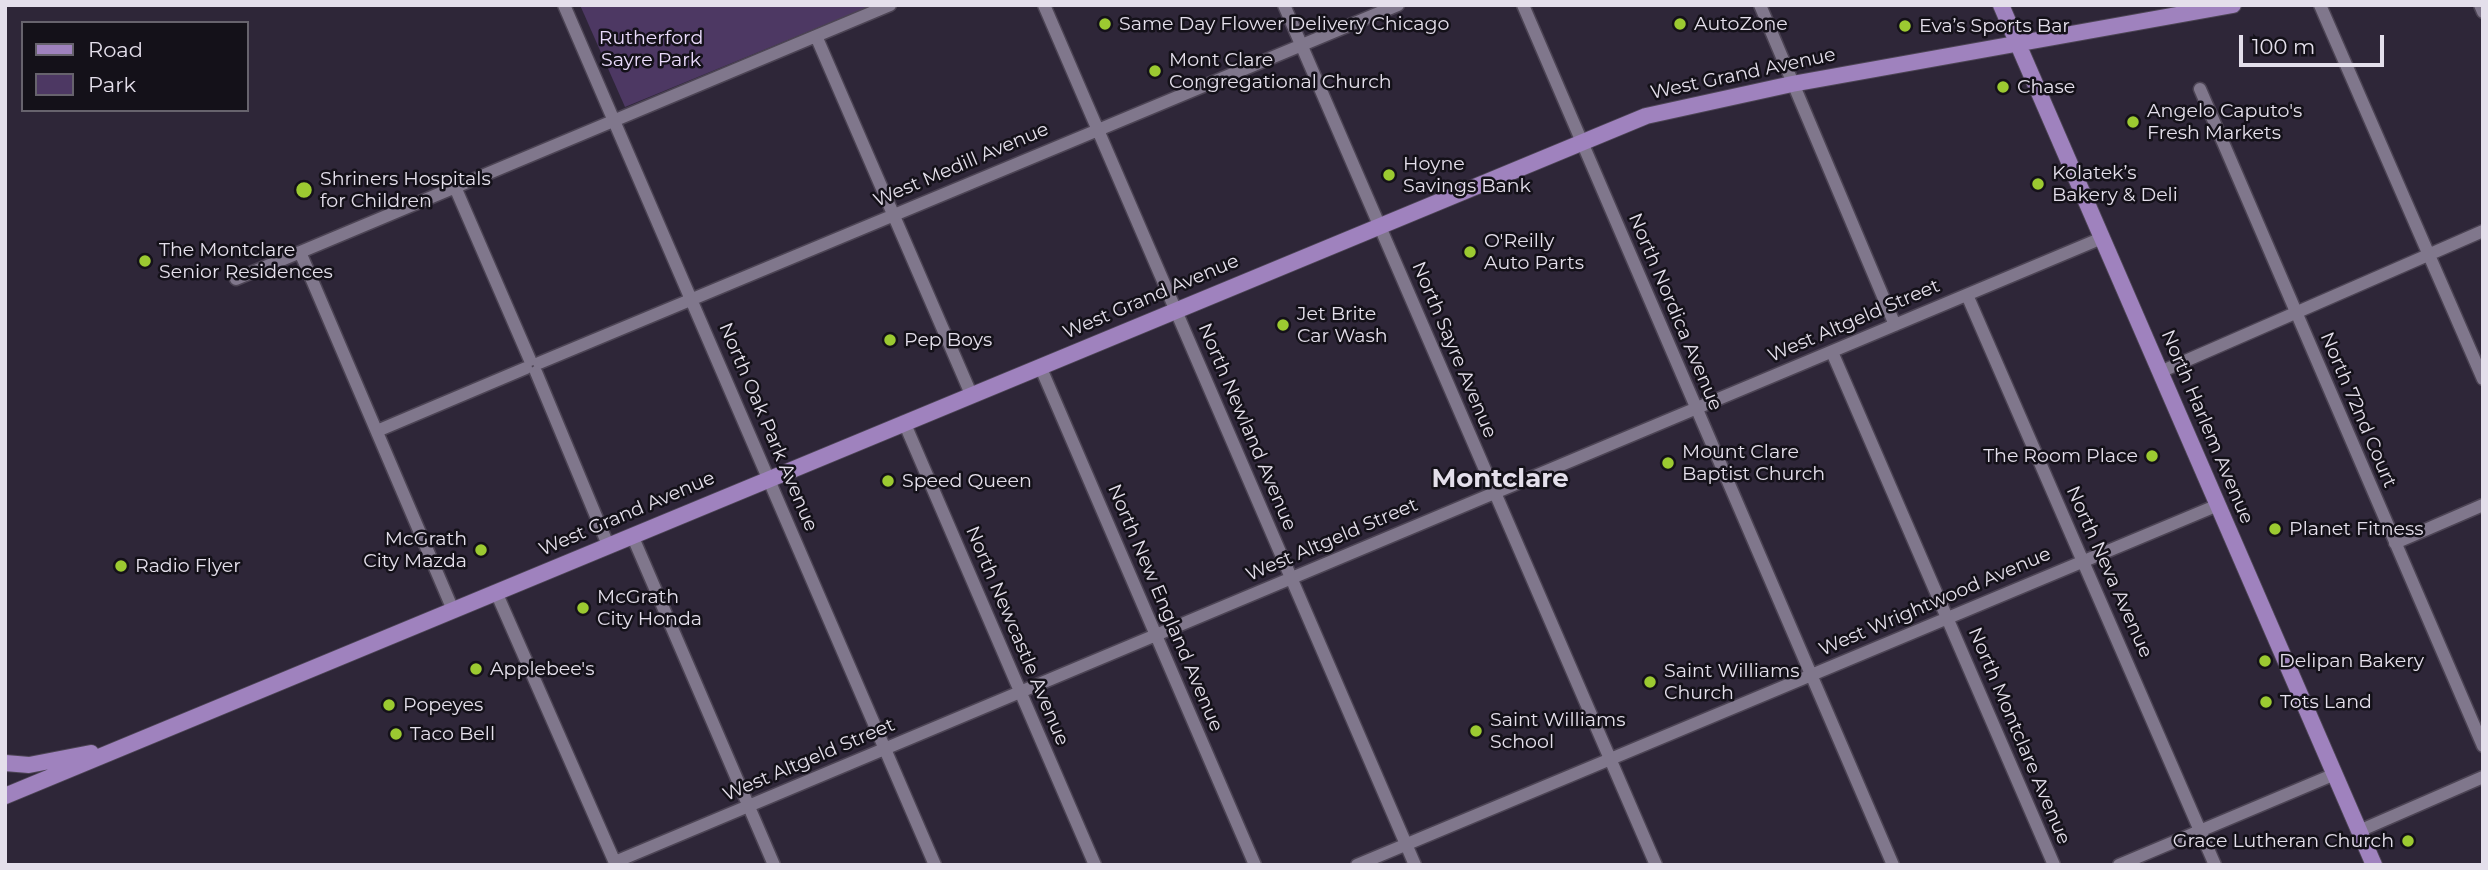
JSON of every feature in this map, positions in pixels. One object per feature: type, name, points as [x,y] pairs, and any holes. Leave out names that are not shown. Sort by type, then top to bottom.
[{"type":"main road","name":"North Harlem Avenue","points":[[2001,5],[2374,865]]},
{"type":"main road","name":"West Grand Avenue","points":[[5,796],[1646,116],[1793,84],[2233,5]]},
{"type":"main road","name":"West Grand Avenue","points":[[5,763],[29,765],[121,747]]},
{"type":"main road","points":[[5,782],[24,788]]},
{"type":"street","name":"North Oak Park Avenue","points":[[565,5],[935,865]]},
{"type":"street","points":[[236,279],[890,5]]},
{"type":"street","name":"North Newland Avenue","points":[[1044,5],[1415,865]]},
{"type":"street","name":"North Sayre Avenue","points":[[1284,5],[1656,865]]},
{"type":"street","name":"West Medill Avenue","points":[[377,431],[1398,5]]},
{"type":"street","name":"North Nordica Avenue","points":[[1522,5],[1893,865]]},
{"type":"street","points":[[1760,5],[1895,325]]},
{"type":"street","points":[[2320,5],[2483,379]]},
{"type":"street","points":[[2480,5],[2483,12]]},
{"type":"street","points":[[816,36],[971,394]]},
{"type":"street","name":"North 72nd Court","points":[[2200,89],[2483,746]]},
{"type":"street","points":[[455,187],[608,545]]},
{"type":"street","points":[[2160,372],[2483,231]]},
{"type":"street","name":"West Altgeld Street","points":[[615,863],[2102,238]]},
{"type":"street","points":[[300,252],[453,610]]},
{"type":"street","name":"North Neva Avenue","points":[[1967,295],[2215,865]]},
{"type":"street","name":"North Montclare Avenue","points":[[1832,352],[2053,865]]},
{"type":"street","name":"North New England Avenue","points":[[1040,366],[1255,865]]},
{"type":"street","name":"North Newcastle Avenue","points":[[904,422],[1095,865]]},
{"type":"street","name":"West Wrightwood Avenue","points":[[1357,865],[2218,505]]},
{"type":"street","points":[[2395,543],[2483,505]]},
{"type":"street","points":[[632,535],[774,865]]},
{"type":"street","points":[[496,592],[615,863]]},
{"type":"street","points":[[2119,865],[2335,774]]},
{"type":"street","points":[[2359,831],[2483,777]]},
{"type":"green space","name":"Rutherford Sayre Park","points":[[580,5],[873,5],[625,107]]},
{"type":"place","name":"Same Day Flower Delivery Chicago","points":[[1105,24]]},
{"type":"place","name":"AutoZone","points":[[1680,24]]},
{"type":"place","name":"Eva’s Sports Bar","points":[[1905,26]]},
{"type":"place","name":"Mont Clare Congregational Church","points":[[1155,71]]},
{"type":"place","name":"Chase","points":[[2003,87]]},
{"type":"place","name":"Angelo Caputo's Fresh Markets","points":[[2133,122]]},
{"type":"place","name":"Hoyne Savings Bank","points":[[1389,175]]},
{"type":"place","name":"Kolatek’s Bakery & Deli","points":[[2038,184]]},
{"type":"place","name":"Shriners Hospitals for Children","points":[[304,190]]},
{"type":"place","name":"O'Reilly Auto Parts","points":[[1470,252]]},
{"type":"place","name":"The Montclare Senior Residences","points":[[145,261]]},
{"type":"place","name":"Jet Brite Car Wash","points":[[1283,325]]},
{"type":"place","name":"Pep Boys","points":[[890,340]]},
{"type":"place","name":"The Room Place","points":[[2152,456]]},
{"type":"place","name":"Mount Clare Baptist Church","points":[[1668,463]]},
{"type":"place","name":"Speed Queen","points":[[888,481]]},
{"type":"place","name":"Planet Fitness","points":[[2275,529]]},
{"type":"place","name":"McGrath City Mazda","points":[[481,550]]},
{"type":"place","name":"Radio Flyer","points":[[121,566]]},
{"type":"place","name":"McGrath City Honda","points":[[583,608]]},
{"type":"place","name":"Delipan Bakery","points":[[2265,661]]},
{"type":"place","name":"Applebee's","points":[[476,669]]},
{"type":"place","name":"Saint Williams Church","points":[[1650,682]]},
{"type":"place","name":"Tots Land","points":[[2266,702]]},
{"type":"place","name":"Popeyes","points":[[389,705]]},
{"type":"place","name":"Saint Williams School","points":[[1476,731]]},
{"type":"place","name":"Taco Bell","points":[[396,734]]},
{"type":"place","name":"Grace Lutheran Church","points":[[2408,841]]},
{"type":"district","name":"Montclare","points":[[1500,479]]}]
